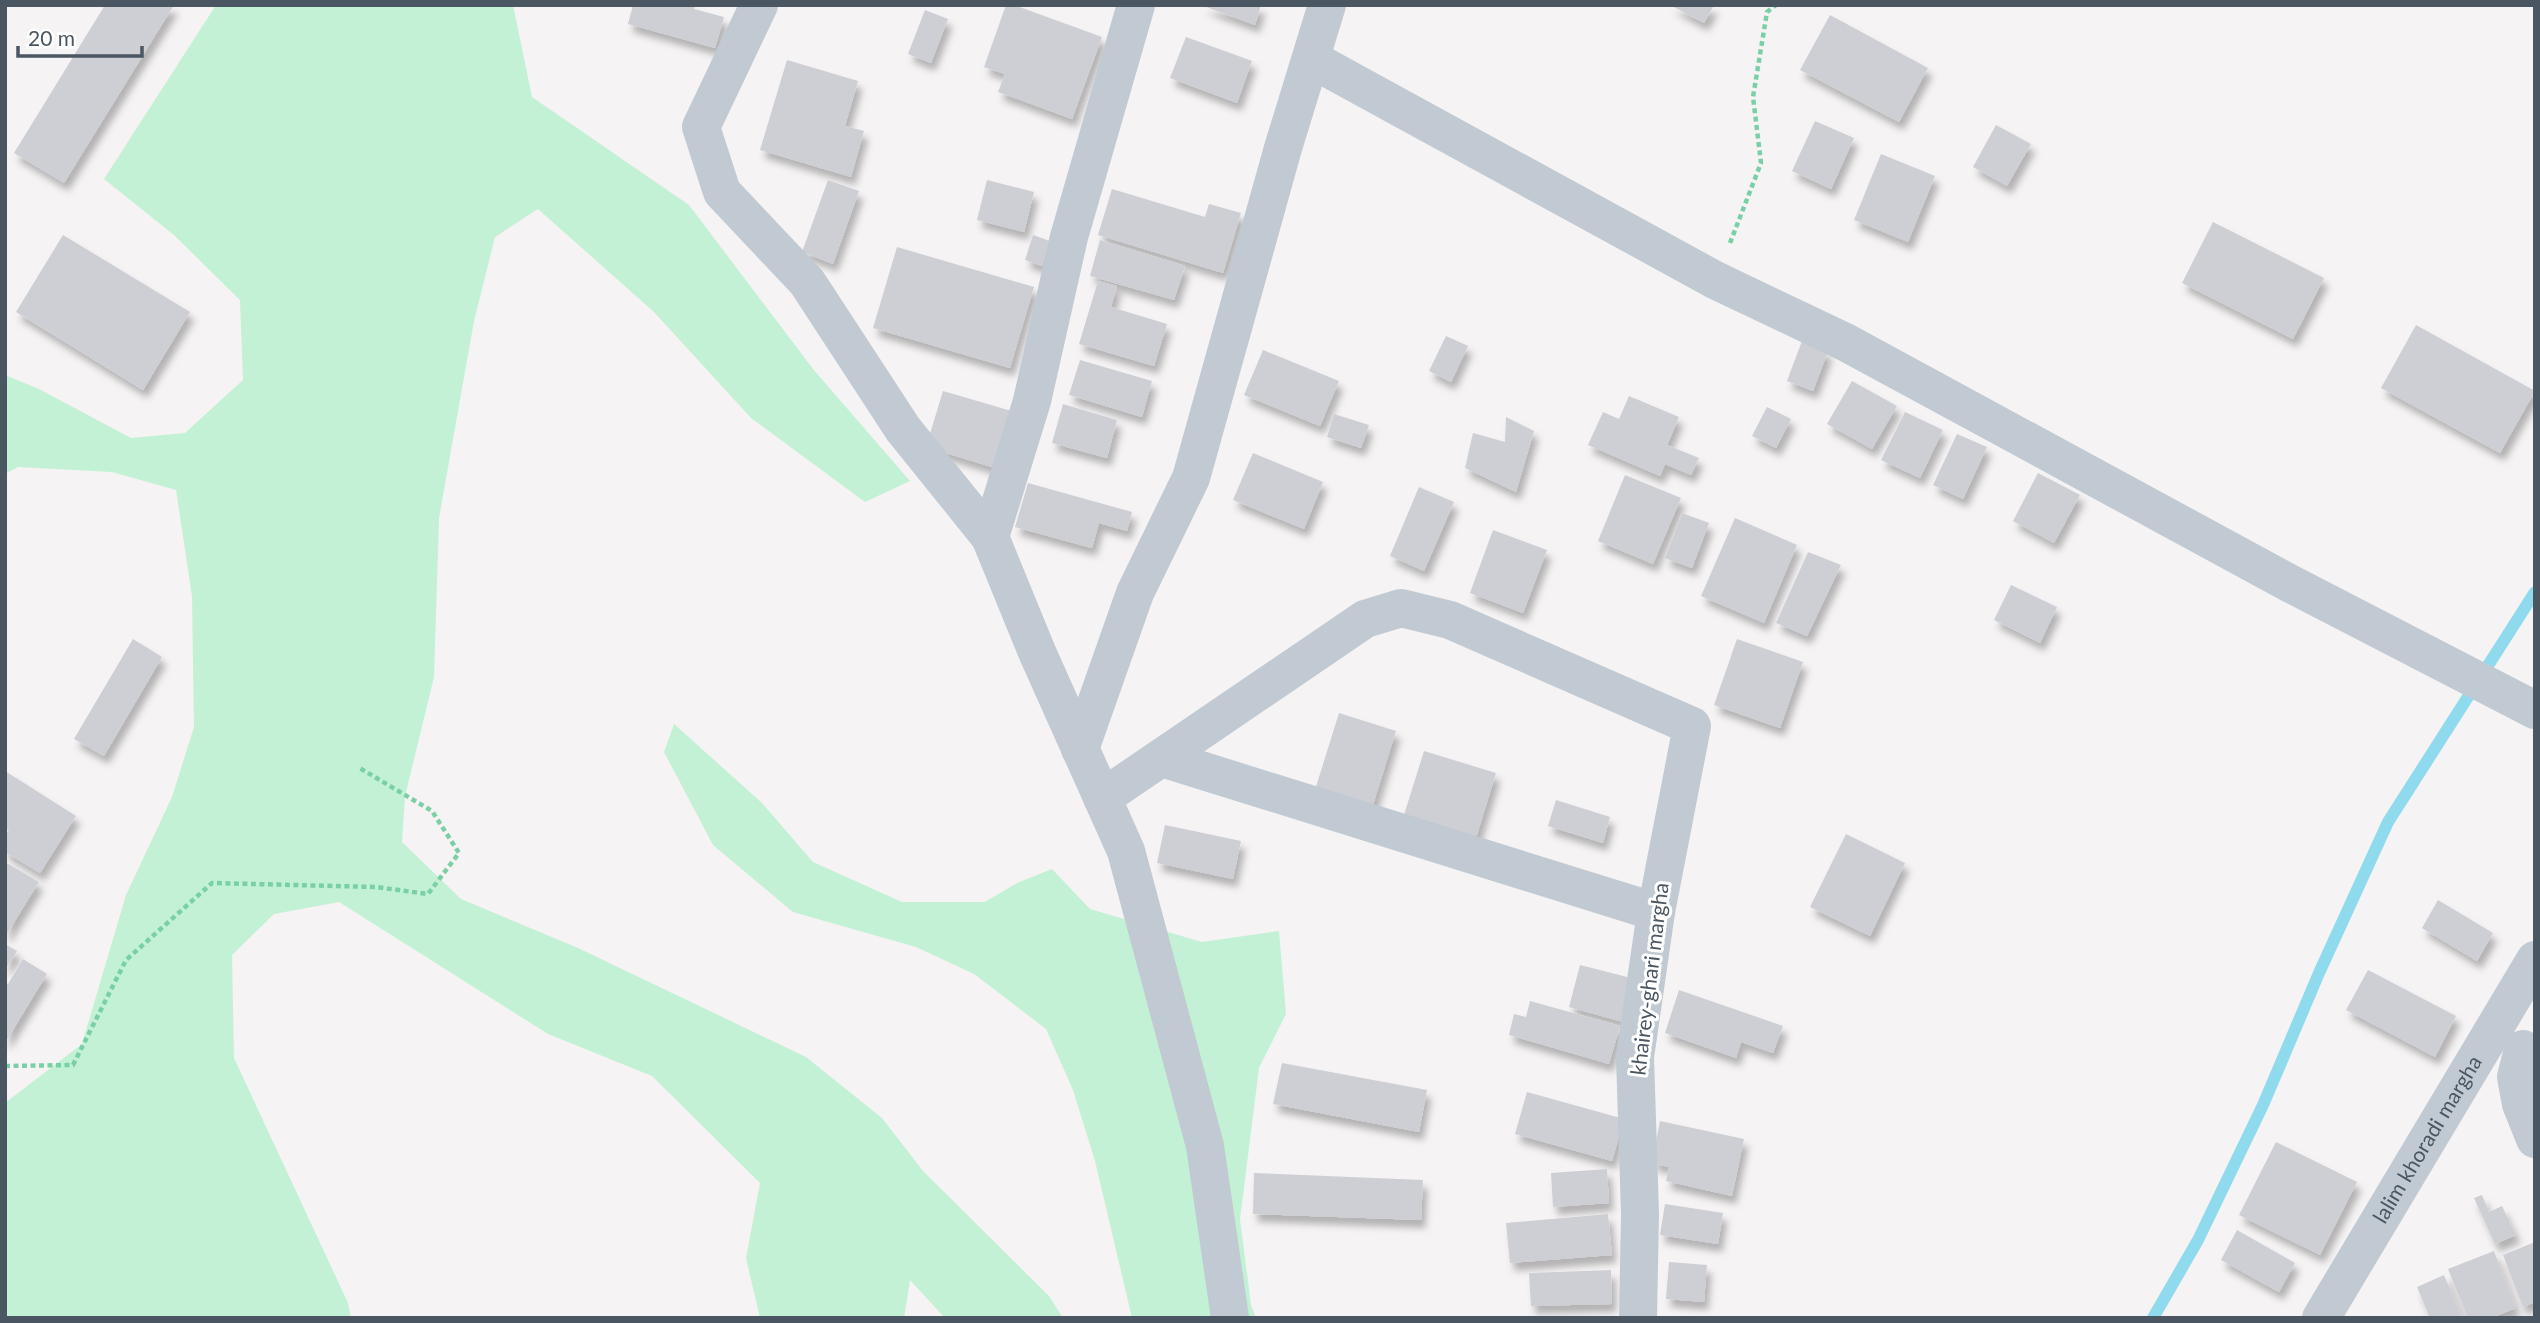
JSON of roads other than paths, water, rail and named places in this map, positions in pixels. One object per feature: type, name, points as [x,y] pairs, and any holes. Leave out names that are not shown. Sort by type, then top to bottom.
[{"type":"street","points":[[759,5],[701,127],[722,192],[807,282],[903,429],[990,537],[1037,652],[1126,851],[1205,1146],[1230,1318]]},
{"type":"street","points":[[990,537],[1032,401],[1069,237],[1136,5]]},
{"type":"street","points":[[1080,749],[1135,593],[1191,478],[1283,148],[1327,5]]},
{"type":"street","points":[[1311,59],[1715,280],[1847,343],[2291,584],[2535,710]]},
{"type":"street","name":"khairey-ghari margha","points":[[1162,758],[1365,619],[1401,608],[1450,620],[1692,726],[1656,912],[1635,1057],[1640,1214],[1639,1318]]},
{"type":"street","points":[[1102,798],[1162,758],[1656,912]]},
{"type":"street","name":"lalim khoradi margha","points":[[2321,1318],[2535,960]]},
{"type":"street","points":[[2523,1049],[2516,1077],[2521,1104],[2535,1139]]},
{"type":"waterway","points":[[2153,1318],[2198,1240],[2263,1105],[2319,973],[2388,822],[2535,592]]}]
